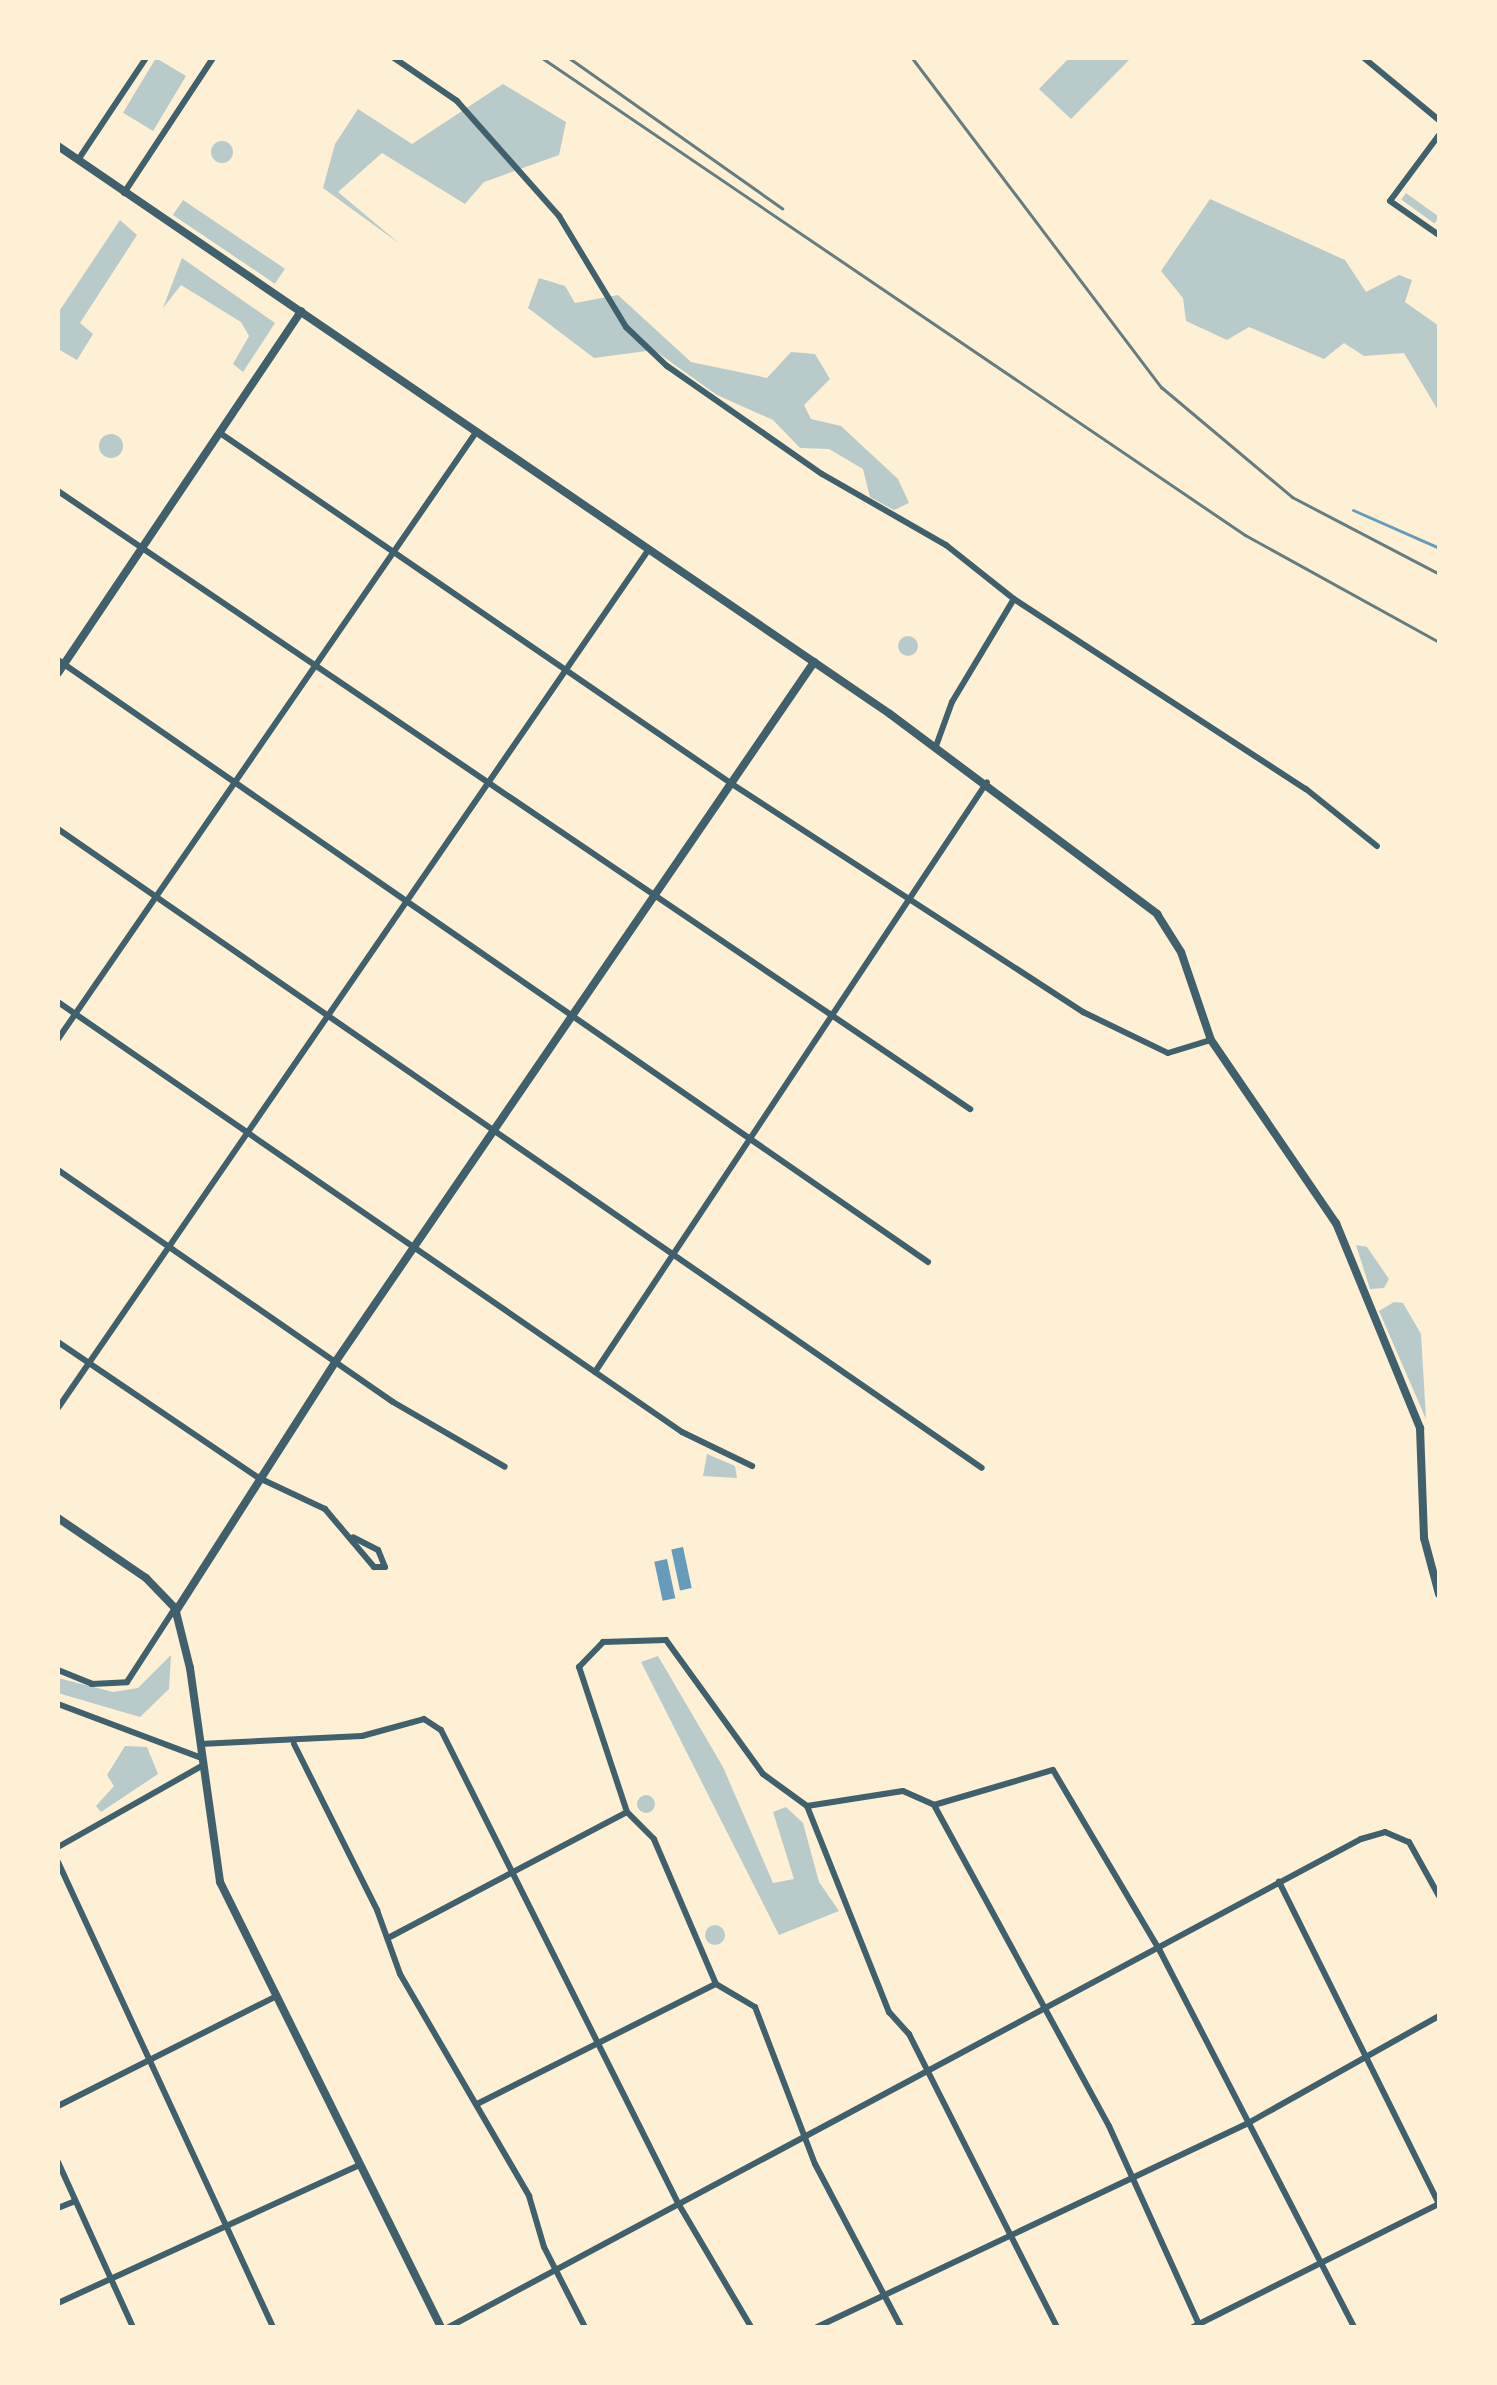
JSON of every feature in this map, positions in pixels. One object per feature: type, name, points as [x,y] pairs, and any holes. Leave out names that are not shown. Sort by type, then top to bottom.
[{"type":"street","points":[[78,160],[146,58]]},
{"type":"street","points":[[124,193],[213,58]]},
{"type":"street","points":[[394,58],[457,101],[559,216],[626,327],[652,353],[812,468],[946,545],[1014,599],[1289,777],[1377,846]]},
{"type":"street","points":[[1364,58],[1439,120]]},
{"type":"street","points":[[1439,135],[1390,201],[1439,235]]},
{"type":"street","points":[[58,146],[936,746],[1157,914],[1181,952],[1211,1040],[1336,1223],[1420,1428],[1424,1538],[1439,1594]]},
{"type":"street","points":[[58,673],[61,662],[142,548],[301,311]]},
{"type":"street","points":[[58,1039],[229,781],[316,670],[393,550],[477,431]]},
{"type":"street","points":[[220,433],[732,784],[1122,1034],[1168,1053],[1211,1040]]},
{"type":"street","points":[[58,491],[316,670],[970,1109]]},
{"type":"street","points":[[58,1408],[166,1241],[329,1013],[650,548]]},
{"type":"street","points":[[936,746],[952,702],[1014,599]]},
{"type":"street","points":[[61,662],[229,781],[751,1136],[928,1262]]},
{"type":"street","points":[[58,1670],[92,1684],[127,1682],[336,1361],[656,898],[814,662]]},
{"type":"street","points":[[595,1372],[671,1252],[987,782]]},
{"type":"street","points":[[58,829],[329,1013],[982,1468]]},
{"type":"street","points":[[58,1002],[704,1446],[752,1466]]},
{"type":"street","points":[[58,1170],[166,1241],[336,1361],[505,1467]]},
{"type":"street","points":[[58,1342],[259,1478],[325,1509],[353,1537],[374,1567],[385,1567],[378,1550],[353,1537]]},
{"type":"street","points":[[58,1518],[146,1578],[176,1610],[194,1702],[199,1762],[220,1882],[441,2327]]},
{"type":"street","points":[[901,2327],[815,2164],[808,2135],[755,2007],[716,1984],[654,1839],[627,1812],[579,1667],[590,1649],[617,1637],[666,1640],[763,1774],[807,1806],[889,2012],[924,2067],[1057,2327]]},
{"type":"street","points":[[58,1704],[199,1762]]},
{"type":"street","points":[[198,1744],[294,1744],[367,1736],[424,1719],[441,1730],[678,2203],[751,2327]]},
{"type":"street","points":[[294,1744],[388,1938],[400,1974],[529,2196],[585,2327]]},
{"type":"street","points":[[58,1847],[199,1762]]},
{"type":"street","points":[[934,1805],[1053,1770],[1160,1951],[1354,2327]]},
{"type":"street","points":[[807,1806],[903,1791],[934,1805],[1043,2014],[1109,2126],[1130,2180],[1197,2326],[1439,2204],[1279,1882]]},
{"type":"street","points":[[388,1938],[513,1878],[627,1812]]},
{"type":"street","points":[[449,2327],[808,2135],[924,2067],[1043,2014],[1279,1882],[1374,1834],[1409,1842],[1439,1896]]},
{"type":"street","points":[[58,1862],[231,2225],[273,2327]]},
{"type":"street","points":[[477,2104],[597,2039],[716,1984]]},
{"type":"street","points":[[58,2106],[275,1997]]},
{"type":"street","points":[[817,2327],[1250,2122],[1439,2016]]},
{"type":"street","points":[[58,2162],[133,2327]]},
{"type":"street","points":[[58,2303],[359,2165]]},
{"type":"street","points":[[58,2208],[75,2201]]},
{"type":"shaded area","points":[[156,58],[186,76],[153,131],[123,113]]},
{"type":"shaded area","points":[[1069,58],[1131,58],[1071,119],[1039,89]]},
{"type":"shaded area","points":[[503,84],[566,122],[559,155],[484,182],[465,204],[382,153],[338,192],[400,244],[323,188],[335,144],[358,109],[412,144]]},
{"type":"shaded area","points":[[222,141],[233,152],[222,163],[211,152]]},
{"type":"shaded area","points":[[1406,193],[1439,217],[1434,224],[1401,199]]},
{"type":"shaded area","points":[[1210,199],[1345,260],[1366,292],[1399,275],[1412,280],[1405,302],[1439,326],[1439,412],[1404,353],[1364,356],[1344,343],[1324,359],[1249,327],[1227,340],[1186,321],[1183,298],[1161,271]]},
{"type":"shaded area","points":[[183,200],[285,269],[275,284],[173,215]]},
{"type":"shaded area","points":[[120,220],[137,235],[80,323],[93,334],[77,360],[58,349],[58,313]]},
{"type":"shaded area","points":[[182,258],[275,323],[243,372],[233,364],[249,336],[241,322],[181,285],[163,308]]},
{"type":"shaded area","points":[[539,278],[565,286],[575,303],[618,295],[691,362],[767,378],[791,352],[815,354],[830,379],[804,405],[811,419],[841,426],[898,479],[909,503],[894,510],[870,497],[863,469],[829,449],[800,448],[773,420],[717,395],[654,350],[594,358],[528,308]]},
{"type":"shaded area","points":[[111,434],[122,441],[123,446],[116,457],[111,458],[100,451],[99,446],[106,435]]},
{"type":"shaded area","points":[[908,636],[915,639],[918,646],[915,653],[908,656],[901,653],[898,646],[901,639]]},
{"type":"shaded area","points":[[1356,1245],[1367,1247],[1389,1279],[1384,1288],[1370,1289]]},
{"type":"shaded area","points":[[1394,1302],[1403,1303],[1421,1334],[1426,1419],[1379,1311]]},
{"type":"shaded area","points":[[707,1454],[735,1466],[737,1478],[703,1476]]},
{"type":"shaded area","points":[[171,1655],[169,1689],[140,1717],[58,1693],[58,1678],[113,1692],[138,1688]]},
{"type":"shaded area","points":[[658,1656],[723,1767],[773,1883],[794,1879],[773,1812],[786,1807],[803,1823],[819,1882],[839,1911],[779,1935],[641,1662]]},
{"type":"shaded area","points":[[125,1746],[147,1747],[158,1774],[101,1812],[96,1806],[114,1786],[107,1775]]},
{"type":"shaded area","points":[[642,1795],[650,1795],[655,1804],[653,1811],[642,1813],[637,1808],[637,1800]]},
{"type":"shaded area","points":[[715,1925],[722,1928],[725,1935],[722,1942],[715,1945],[708,1942],[705,1935],[708,1928]]},
{"type":"water","points":[[683,1547],[692,1588],[680,1591],[671,1549]]},
{"type":"water","points":[[667,1559],[675,1598],[663,1601],[654,1562]]},
{"type":"waterway","points":[[1353,510],[1439,548]]},
{"type":"railway","points":[[542,58],[1245,535],[1439,642]]},
{"type":"railway","points":[[569,58],[782,208]]},
{"type":"railway","points":[[912,58],[1161,387],[1292,497],[1439,574]]}]
